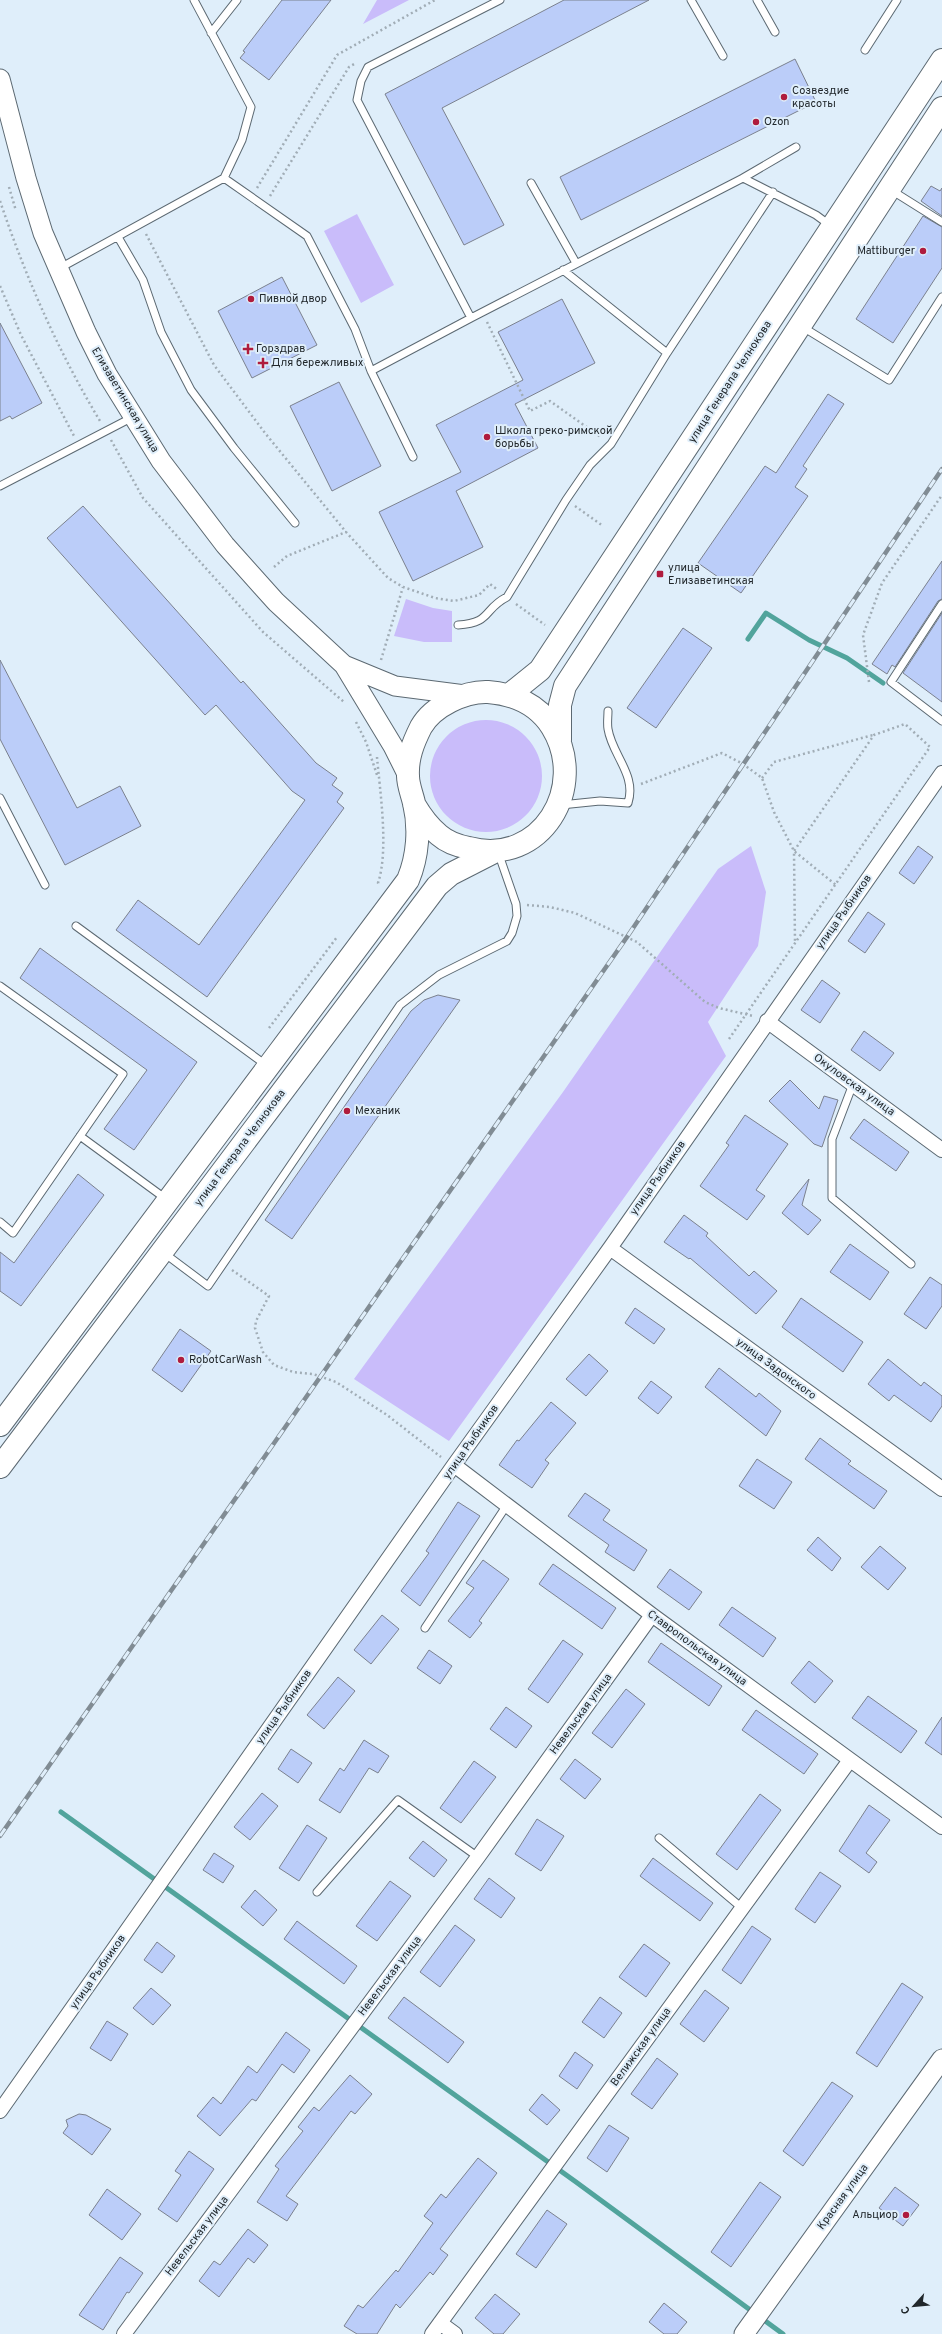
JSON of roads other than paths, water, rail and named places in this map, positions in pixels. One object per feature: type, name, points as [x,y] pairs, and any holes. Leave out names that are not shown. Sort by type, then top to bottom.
[{"type":"main road","name":"улица Генерала Челнокова","points":[[509,695],[540,670],[942,60]]},
{"type":"main road","name":"Елизаветинская улица","points":[[0,79],[26,178],[43,233],[86,332],[133,417],[166,467],[225,545],[276,602],[344,665],[393,746],[408,776]]},
{"type":"main road","name":"улица Генерала Челнокова","points":[[0,1467],[437,886],[451,874],[497,850],[519,844],[531,838],[543,828],[559,805],[565,783],[566,772],[560,740],[560,705],[565,686],[942,108]]},
{"type":"main road","name":"Елизаветинская улица","points":[[344,665],[395,686],[465,695]]},
{"type":"main road","name":"улица Генерала Челнокова","points":[[0,1425],[408,880],[417,851],[414,804],[408,776],[411,750],[422,725],[441,707],[465,695],[487,692],[509,695],[532,706],[548,721],[560,740]]},
{"type":"main road","name":"улица Генерала Челнокова","points":[[414,804],[425,821],[440,836],[458,846],[477,850],[497,850]]},
{"type":"main road","name":"Красная улица","points":[[744,2334],[942,2059]]},
{"type":"street","name":"улица Рыбников","points":[[0,2111],[454,1465],[610,1248],[942,772]]},
{"type":"street","name":"Окуловская улица","points":[[767,1021],[942,1150]]},
{"type":"street","name":"улица Задонского","points":[[610,1248],[942,1489]]},
{"type":"street","name":"Ставропольская улица","points":[[454,1465],[652,1615],[942,1827]]},
{"type":"street","name":"Невельская улица","points":[[124,2334],[478,1857],[652,1615]]},
{"type":"street","name":"Велижская улица","points":[[436,2328],[850,1760]]},
{"type":"street","points":[[436,2328],[455,2334]]},
{"type":"lane","points":[[58,269],[141,225],[224,178],[242,140],[251,107],[194,0]]},
{"type":"lane","points":[[211,33],[237,0]]},
{"type":"lane","points":[[471,318],[357,100],[361,81],[368,67],[500,0]]},
{"type":"lane","points":[[691,0],[724,56]]},
{"type":"lane","points":[[757,0],[775,32]]},
{"type":"lane","points":[[865,50],[897,0]]},
{"type":"lane","points":[[371,371],[576,263],[743,178],[796,147]]},
{"type":"lane","points":[[224,178],[307,236],[355,329],[371,371],[414,457]]},
{"type":"lane","points":[[743,178],[816,215],[832,228]]},
{"type":"lane","points":[[531,183],[576,263]]},
{"type":"lane","points":[[889,188],[942,222]]},
{"type":"lane","points":[[458,625],[472,624],[485,618],[496,602],[507,597],[566,500],[590,465],[611,444],[667,353],[773,192]]},
{"type":"lane","points":[[118,237],[143,280],[161,332],[191,390],[234,448],[295,523]]},
{"type":"lane","points":[[563,270],[667,353]]},
{"type":"lane","points":[[800,325],[889,380],[942,297]]},
{"type":"lane","points":[[0,486],[133,417]]},
{"type":"lane","points":[[942,604],[891,682],[942,722]]},
{"type":"lane","points":[[559,805],[600,801],[628,802],[630,780],[608,730],[608,711]]},
{"type":"lane","points":[[0,798],[45,886]]},
{"type":"lane","points":[[162,1252],[208,1286],[400,1005],[439,975],[507,941],[512,933],[517,916],[516,904],[497,850]]},
{"type":"lane","points":[[76,926],[269,1066]]},
{"type":"lane","points":[[0,986],[123,1074],[13,1233],[0,1222]]},
{"type":"lane","points":[[853,1084],[832,1139],[832,1198],[911,1264]]},
{"type":"lane","points":[[80,1136],[168,1201]]},
{"type":"lane","points":[[425,1628],[507,1505]]},
{"type":"lane","points":[[317,1892],[398,1800],[478,1857]]},
{"type":"lane","points":[[659,1838],[742,1908]]},
{"type":"waterway","points":[[748,639],[766,613],[809,640],[847,658],[883,683]]},
{"type":"waterway","points":[[61,1812],[576,2182],[783,2334]]},
{"type":"railway","points":[[0,1836],[627,937],[942,469]]},
{"type":"place","name":"Созвездие красоты","points":[[784,97]]},
{"type":"place","name":"Ozon","points":[[756,122]]},
{"type":"place","name":"Mattiburger","points":[[923,251]]},
{"type":"place","name":"Пивной двор","points":[[251,299]]},
{"type":"place","name":"Горздрав","points":[[248,349]]},
{"type":"place","name":"Для бережливых","points":[[263,363]]},
{"type":"place","name":"Школа греко-римской борьбы","points":[[487,437]]},
{"type":"place","name":"улица Елизаветинская","points":[[660,574]]},
{"type":"place","name":"Механик","points":[[347,1111]]},
{"type":"place","name":"RobotCarWash","points":[[181,1360]]},
{"type":"place","name":"Альциор","points":[[906,2215]]}]
